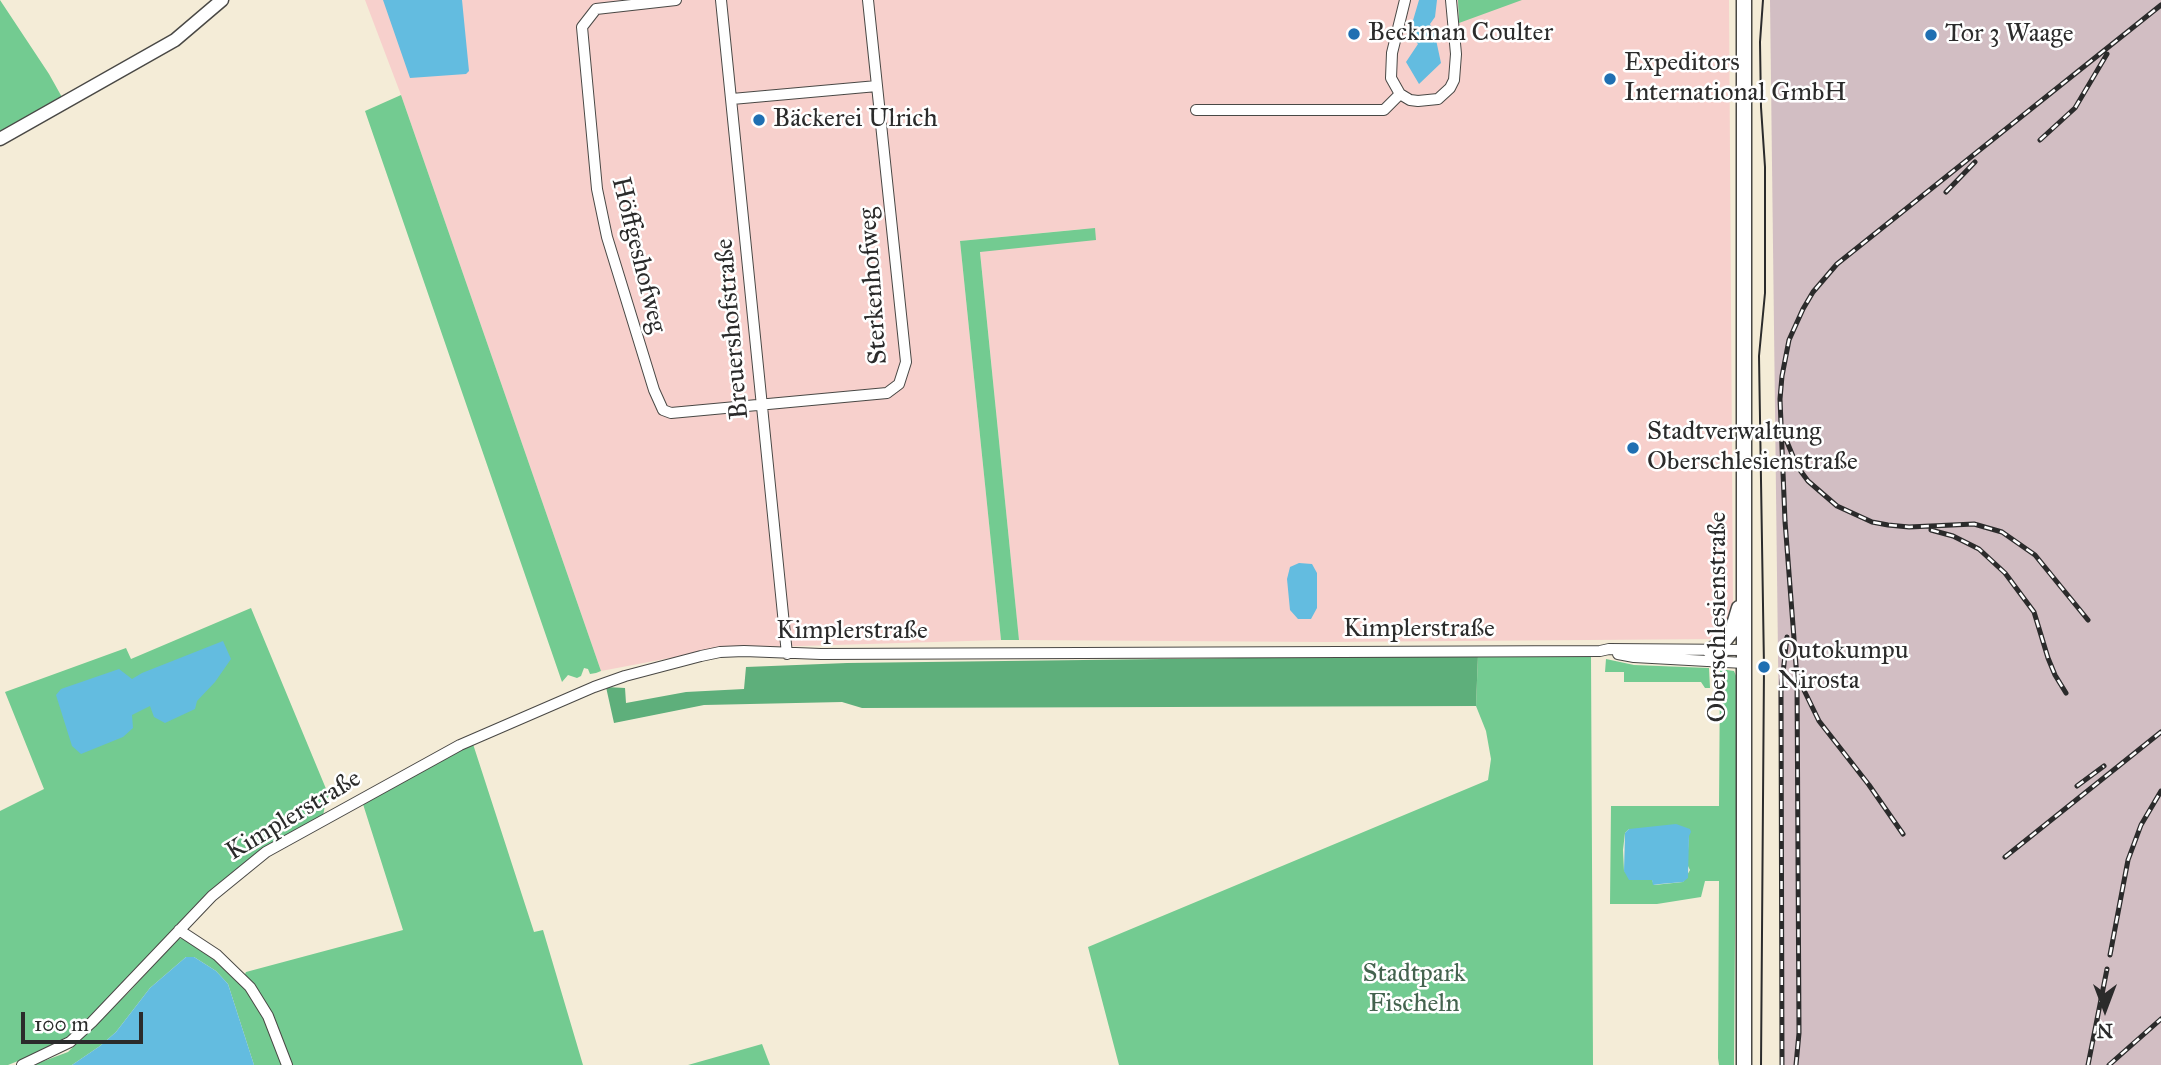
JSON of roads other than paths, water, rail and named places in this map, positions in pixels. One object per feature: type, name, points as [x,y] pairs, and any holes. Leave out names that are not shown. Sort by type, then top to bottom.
[{"type":"main road","points":[[0,139],[175,40],[222,0]]},
{"type":"main road","name":"Oberschlesienstraße","points":[[1744,0],[1744,1065]]},
{"type":"main road","points":[[1710,650],[1724,641],[1732,631],[1744,590]]},
{"type":"street","name":"Höffgeshofweg","points":[[676,0],[596,9],[582,27],[597,189],[607,237],[645,364],[663,410],[671,413],[762,404]]},
{"type":"street","name":"Breuershofstraße","points":[[722,0],[786,653]]},
{"type":"street","name":"Sterkenhofweg","points":[[762,404],[887,393],[899,384],[906,362],[868,0]]},
{"type":"street","points":[[1405,0],[1390,69],[1391,78],[1400,94],[1410,100],[1428,102],[1443,95],[1450,88],[1456,70],[1451,0]]},
{"type":"street","points":[[732,99],[877,86]]},
{"type":"street","points":[[1196,110],[1384,110],[1400,94]]},
{"type":"street","name":"Kimplerstraße","points":[[1600,651],[1710,650],[1744,657]]},
{"type":"street","name":"Kimplerstraße","points":[[22,1065],[69,1042],[92,1022],[227,882],[266,852],[460,745],[562,699],[661,666],[720,652],[1600,651],[1634,657],[1744,657]]},
{"type":"street","points":[[179,930],[217,955],[250,986],[268,1016],[287,1065]]},
{"type":"water","points":[[383,0],[462,0],[469,71],[466,74],[410,78]]},
{"type":"water","points":[[1419,0],[1437,0],[1435,17],[1430,24],[1441,63],[1419,84],[1406,62],[1418,44],[1409,34]]},
{"type":"water","points":[[1299,563],[1312,564],[1317,573],[1317,608],[1311,619],[1298,619],[1290,610],[1287,579],[1290,567]]},
{"type":"water","points":[[223,641],[231,659],[197,701],[195,709],[165,723],[154,717],[150,706],[132,715],[133,728],[123,737],[81,754],[72,746],[56,695],[61,689],[119,669],[132,679]]},
{"type":"water","points":[[1676,824],[1690,829],[1691,832],[1688,878],[1683,882],[1653,885],[1652,880],[1629,880],[1624,871],[1625,833],[1629,829]]},
{"type":"water","points":[[186,957],[194,957],[216,971],[228,984],[254,1065],[72,1065],[116,1032],[150,988]]},
{"type":"tram line","points":[[1761,1065],[1764,667],[1759,356],[1765,293],[1765,167],[1760,42],[1763,0]]},
{"type":"railway","points":[[1796,1065],[1799,1033],[1797,678],[1785,521],[1780,399],[1789,340],[1813,292],[1837,264],[2161,5]]},
{"type":"railway","points":[[2040,140],[2075,108],[2107,54]]},
{"type":"railway","points":[[1946,192],[1975,162]]},
{"type":"railway","points":[[1785,437],[1797,466],[1808,481],[1837,506],[1872,522],[1888,525],[1909,527],[1974,524],[2002,532],[2035,555],[2088,620]]},
{"type":"railway","points":[[1931,530],[1953,536],[1979,549],[2005,573],[2034,612],[2048,658],[2066,693]]},
{"type":"railway","points":[[1782,1065],[1781,691],[1787,637]]},
{"type":"railway","points":[[1801,684],[1819,721],[1903,834]]},
{"type":"railway","points":[[2005,857],[2161,732]]},
{"type":"railway","points":[[2077,786],[2104,766]]},
{"type":"railway","points":[[2110,955],[2128,860],[2141,825],[2161,791]]},
{"type":"railway","points":[[2088,1065],[2107,969]]},
{"type":"railway","points":[[2109,1065],[2161,1019]]},
{"type":"place","name":"Beckman Coulter","points":[[1354,34]]},
{"type":"place","name":"Tor 3 Waage","points":[[1931,35]]},
{"type":"place","name":"Expeditors International GmbH","points":[[1610,79]]},
{"type":"place","name":"Bäckerei Ulrich","points":[[759,120]]},
{"type":"place","name":"Stadtverwaltung Oberschlesienstraße","points":[[1633,448]]},
{"type":"place","name":"Outokumpu Nirosta","points":[[1764,667]]},
{"type":"park label","name":"Stadtpark Fischeln","points":[[1414,990]]}]
